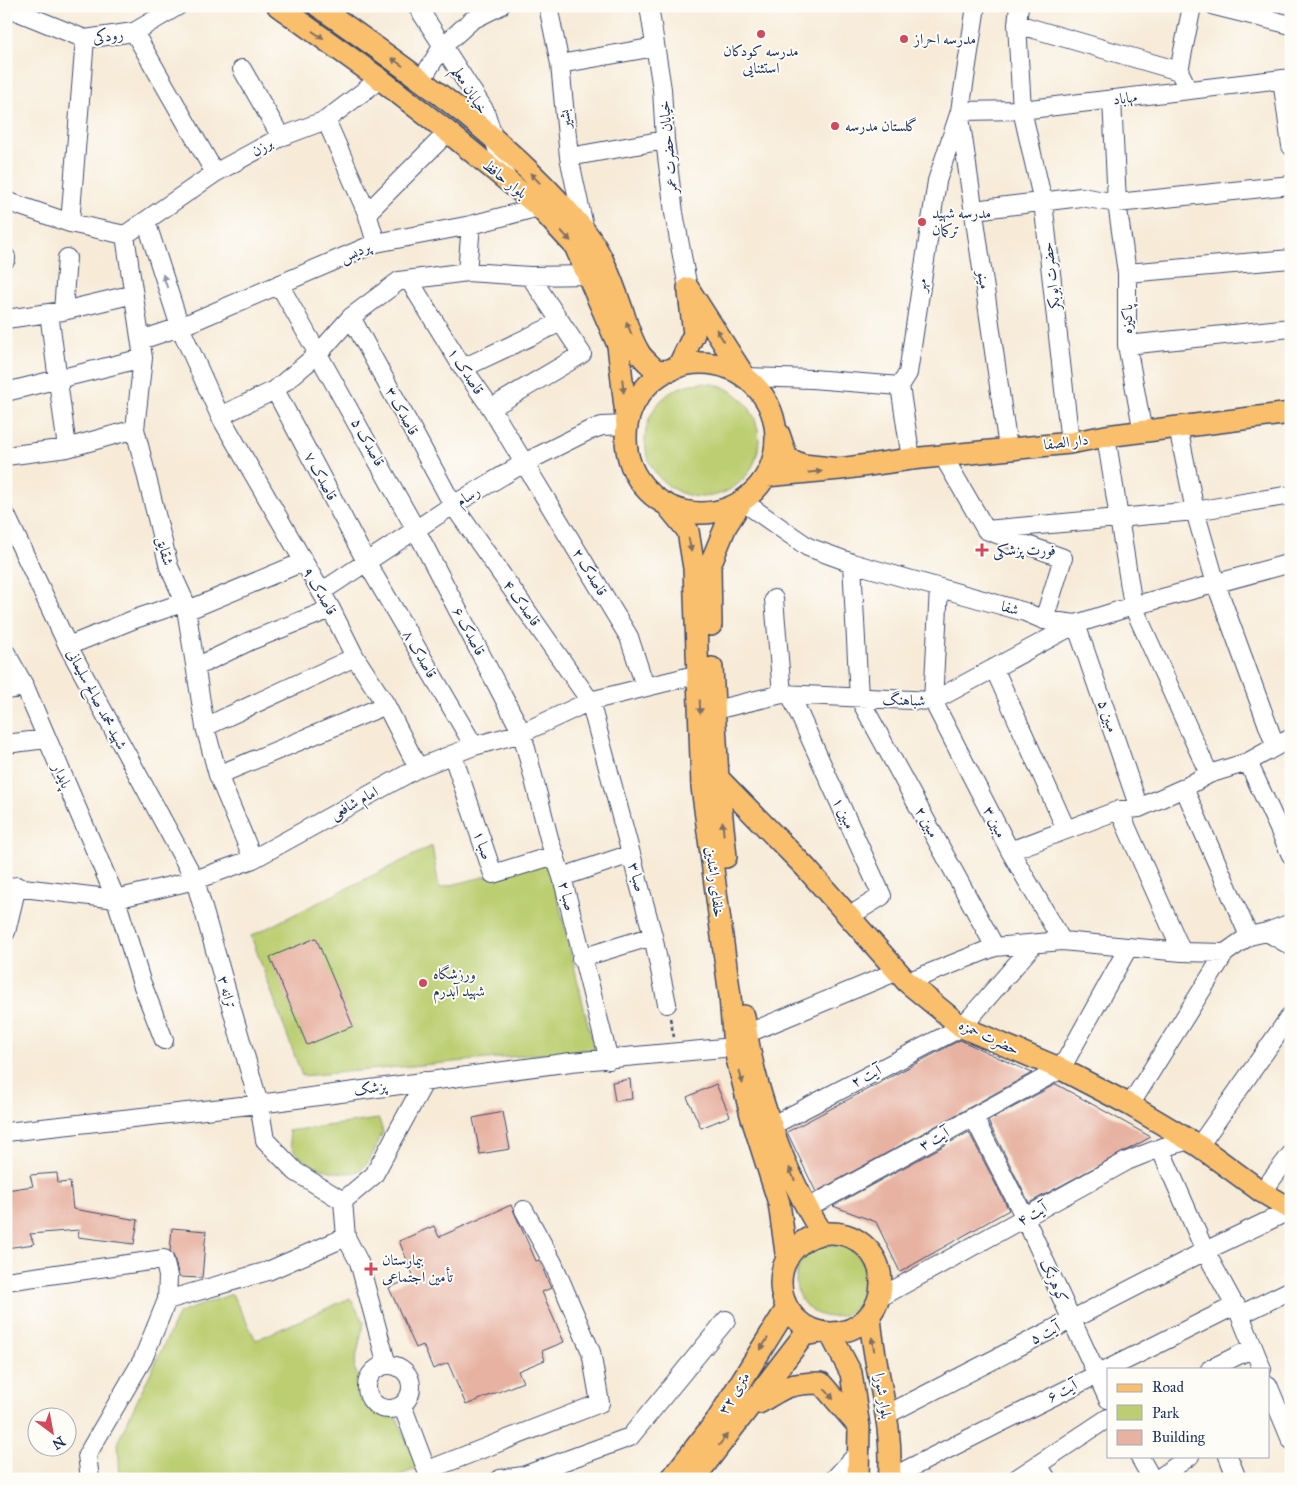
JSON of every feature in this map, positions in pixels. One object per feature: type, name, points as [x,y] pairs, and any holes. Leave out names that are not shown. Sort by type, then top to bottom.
[{"type":"main road","name":"بلوار حافظ","points":[[278,6],[380,79],[508,180],[539,207],[575,246],[618,344],[626,425]]},
{"type":"main road","name":"بلوار حافظ","points":[[318,6],[422,79],[494,139],[585,231],[611,276],[629,331],[640,354],[656,371],[674,368]]},
{"type":"main road","points":[[674,368],[694,334],[688,288]]},
{"type":"main road","points":[[688,288],[745,377],[764,396],[772,411],[787,458],[804,465],[840,469]]},
{"type":"main road","points":[[640,354],[654,360],[678,354],[694,334]]},
{"type":"main road","points":[[745,377],[726,367],[710,363],[694,363],[674,368],[645,388],[633,406],[626,425],[627,447],[632,466],[646,488],[666,504],[697,513],[713,512],[742,501],[756,490],[766,476],[775,452],[776,427]]},
{"type":"main road","name":"دار الصفا","points":[[840,469],[1008,448],[1070,443],[1106,436],[1143,433],[1291,413]]},
{"type":"main road","points":[[766,476],[840,469]]},
{"type":"main road","name":"خلفای راشدین","points":[[742,501],[726,526],[710,566],[711,647],[718,778],[740,1041],[771,1126],[806,1209],[822,1233]]},
{"type":"main road","name":"خلفای راشدین","points":[[666,504],[688,532],[694,568],[702,787],[751,1114],[779,1203],[787,1260]]},
{"type":"main road","name":"حضرت حمزه","points":[[718,778],[806,868],[903,976],[962,1027],[1061,1069],[1130,1105],[1195,1143],[1262,1192],[1291,1209]]},
{"type":"main road","points":[[822,1233],[848,1236],[862,1243],[872,1254],[881,1275],[875,1307],[852,1328],[826,1333],[806,1326],[793,1316],[785,1302],[781,1280],[787,1260],[805,1240],[822,1233]]},
{"type":"main road","name":"۳۲ متری","points":[[671,1479],[717,1420],[787,1308],[785,1302]]},
{"type":"main road","name":"بلوار شورا","points":[[875,1307],[872,1344],[880,1374],[890,1443],[889,1478]]},
{"type":"main road","name":"بلوار شورا","points":[[826,1333],[851,1373],[859,1427],[858,1479]]},
{"type":"main road","name":"۳۲ متری","points":[[694,1479],[804,1335],[826,1333]]},
{"type":"main road","points":[[742,1415],[784,1386],[799,1383],[821,1383],[859,1427]]},
{"type":"street","name":"رودکی","points":[[6,7],[85,39],[134,32],[178,6]]},
{"type":"street","name":"خیابان معلم","points":[[417,6],[485,111],[508,180]]},
{"type":"street","points":[[422,79],[442,47],[472,20],[500,6]]},
{"type":"street","name":"بشیر","points":[[548,6],[560,64],[569,157],[585,231]]},
{"type":"street","name":"خیابان حضرت عمر","points":[[649,6],[662,89],[665,140],[674,213],[688,288]]},
{"type":"street","points":[[960,111],[976,6]]},
{"type":"street","name":"حضرت ابوبکر","points":[[1019,6],[1018,24],[1022,110],[1043,202],[1070,443]]},
{"type":"street","points":[[1189,90],[1179,71],[1192,6]]},
{"type":"street","points":[[1215,6],[1291,25]]},
{"type":"street","points":[[1018,24],[1179,71]]},
{"type":"street","points":[[134,32],[215,174]]},
{"type":"street","points":[[70,223],[85,39]]},
{"type":"street","points":[[560,64],[655,47]]},
{"type":"street","points":[[242,69],[281,137]]},
{"type":"street","points":[[1286,78],[1291,146]]},
{"type":"street","name":"مهاباد","points":[[960,111],[1022,110],[1286,78]]},
{"type":"street","name":"برزن","points":[[125,235],[215,174],[281,137],[326,120],[380,79]]},
{"type":"street","name":"پاکیزه","points":[[1112,99],[1117,204],[1128,273],[1127,345],[1143,433]]},
{"type":"street","name":"مینو","points":[[960,111],[1008,448]]},
{"type":"street","name":"مهر","points":[[900,386],[908,373],[937,181],[960,111]]},
{"type":"street","points":[[326,120],[367,213],[376,243]]},
{"type":"street","points":[[367,213],[448,132]]},
{"type":"street","points":[[569,157],[665,140]]},
{"type":"street","points":[[974,210],[1081,197],[1117,204],[1291,185]]},
{"type":"street","points":[[6,200],[70,223],[125,235]]},
{"type":"street","name":"پردیس","points":[[141,340],[180,328],[376,243],[471,225],[539,207]]},
{"type":"street","name":"قاصدک ۹","points":[[146,221],[180,328],[220,416],[331,609],[355,657],[386,705],[418,768]]},
{"type":"street","points":[[467,272],[471,225]]},
{"type":"street","name":"شقایق","points":[[125,235],[143,358],[135,429],[169,567],[185,607],[205,727],[218,774],[253,859]]},
{"type":"street","points":[[67,258],[56,312],[59,378],[67,448]]},
{"type":"street","points":[[1128,273],[1291,259]]},
{"type":"street","points":[[220,416],[275,390],[319,353],[351,317],[398,282],[467,272],[530,276],[589,275]]},
{"type":"street","points":[[491,408],[582,354],[530,276]]},
{"type":"street","name":"قاصدک ۱","points":[[409,280],[524,463]]},
{"type":"street","name":"قاصدک ۵","points":[[279,284],[416,530]]},
{"type":"street","points":[[6,319],[56,312],[134,294]]},
{"type":"street","name":"قاصدک ۳","points":[[351,317],[453,505]]},
{"type":"street","points":[[463,368],[561,322]]},
{"type":"street","points":[[1127,345],[1291,328]]},
{"type":"street","points":[[6,392],[143,358]]},
{"type":"street","points":[[745,377],[812,379],[900,386],[911,459]]},
{"type":"street","name":"قاصدک ۷","points":[[275,390],[367,563]]},
{"type":"street","name":"رسام","points":[[320,592],[453,505],[524,463],[588,431],[602,426],[626,425]]},
{"type":"street","points":[[1010,851],[1119,810],[1139,808],[1184,788],[1209,774],[1248,762],[1283,742],[1216,584],[1195,511],[1178,427]]},
{"type":"street","points":[[6,456],[67,448],[135,429]]},
{"type":"street","points":[[1106,436],[1133,606],[1209,774]]},
{"type":"street","points":[[943,456],[986,530],[1062,558],[1044,620]]},
{"type":"street","name":"قاصدک ۲","points":[[524,463],[629,637],[645,686]]},
{"type":"street","points":[[986,530],[1195,511],[1291,495]]},
{"type":"street","name":"شفا","points":[[742,501],[808,547],[852,563],[1025,612],[1044,620],[1076,624],[1133,606],[1290,564]]},
{"type":"street","name":"قاصدک ۴","points":[[453,505],[590,701]]},
{"type":"street","name":"شهید محمد صالح سلیمانی","points":[[6,515],[68,646],[195,880]]},
{"type":"street","name":"قاصدک ۶","points":[[416,530],[522,732]]},
{"type":"street","points":[[68,646],[135,618],[185,607],[303,562]]},
{"type":"street","name":"قاصدک ۸","points":[[367,563],[474,746]]},
{"type":"street","points":[[852,563],[858,698]]},
{"type":"street","points":[[933,701],[939,588]]},
{"type":"street","points":[[774,599],[786,694]]},
{"type":"street","points":[[196,667],[250,642],[331,609]]},
{"type":"street","name":"شباهنگ","points":[[715,710],[786,694],[933,701],[1076,624]]},
{"type":"street","name":"مبین ۵","points":[[1076,624],[1139,808]]},
{"type":"street","name":"پایدار","points":[[6,654],[24,687],[116,899],[141,981],[164,1040]]},
{"type":"street","points":[[205,727],[355,657]]},
{"type":"street","points":[[994,668],[1066,829]]},
{"type":"street","name":"امام شافعی","points":[[12,886],[116,899],[195,880],[253,859],[418,768],[453,756],[474,746],[522,732],[590,701],[699,674]]},
{"type":"street","points":[[6,690],[24,687]]},
{"type":"street","name":"مبین ۱","points":[[786,694],[882,896],[848,917]]},
{"type":"street","name":"مبین ۲","points":[[858,698],[995,947]]},
{"type":"street","name":"صبا ۳","points":[[590,701],[653,936],[667,1004]]},
{"type":"street","name":"مبین ۳","points":[[933,701],[1010,851],[1062,941]]},
{"type":"street","points":[[218,774],[386,705]]},
{"type":"street","name":"صبا ۲","points":[[522,732],[609,1060]]},
{"type":"street","points":[[6,744],[46,739]]},
{"type":"street","name":"صبا ۱","points":[[453,756],[493,874],[554,855]]},
{"type":"street","points":[[1248,762],[1291,855]]},
{"type":"street","points":[[1184,788],[1248,936]]},
{"type":"street","points":[[1119,810],[1182,952]]},
{"type":"street","points":[[562,877],[631,854]]},
{"type":"street","name":"ترانه ۳","points":[[195,880],[259,1104],[265,1140],[296,1172],[343,1201]]},
{"type":"street","points":[[6,932],[12,886]]},
{"type":"street","points":[[1130,1105],[1225,953],[1248,936],[1267,932],[1291,923]]},
{"type":"street","points":[[1267,932],[1291,946]]},
{"type":"street","points":[[581,958],[653,936]]},
{"type":"street","name":"پزشک","points":[[6,1132],[259,1104],[571,1062],[678,1054],[740,1041],[903,976],[995,947],[1062,941],[1182,952],[1225,953]]},
{"type":"street","points":[[962,1027],[1034,944]]},
{"type":"street","points":[[1061,1069],[1128,948]]},
{"type":"street","points":[[1195,1143],[1291,1015]]},
{"type":"street","name":"آیت ۲","points":[[771,1126],[962,1027]]},
{"type":"street","name":"آیت ۳","points":[[806,1209],[1061,1069]]},
{"type":"street","points":[[387,1365],[359,1262],[346,1237],[343,1201],[374,1175],[391,1140],[425,1081]]},
{"type":"street","name":"کوهرنگ","points":[[974,1118],[1025,1218],[1107,1397]]},
{"type":"street","name":"آیت ۴","points":[[875,1307],[1025,1218],[1127,1161],[1160,1148],[1195,1143]]},
{"type":"street","points":[[1160,1148],[1205,1251],[1238,1310],[1262,1368]]},
{"type":"street","points":[[1262,1192],[1291,1154]]},
{"type":"street","name":"آیت ۵","points":[[886,1415],[1205,1251],[1291,1209]]},
{"type":"street","points":[[402,1405],[429,1474],[600,1403],[591,1352],[552,1264],[524,1210]]},
{"type":"street","points":[[167,1300],[268,1271],[346,1237]]},
{"type":"street","points":[[6,1281],[164,1260],[168,1276],[167,1300],[143,1359],[87,1455],[90,1479]]},
{"type":"street","name":"آیت ۶","points":[[1107,1368],[1238,1310],[1291,1290]]},
{"type":"street","points":[[500,1479],[523,1476],[630,1437],[726,1320]]},
{"type":"street","points":[[1212,1368],[1253,1348]]},
{"type":"street","points":[[387,1365],[401,1368],[410,1379],[410,1394],[402,1405],[388,1410],[381,1408],[370,1398],[368,1392],[370,1377],[374,1371],[387,1365]]},
{"type":"street","name":"آیت ۶","points":[[889,1478],[1107,1368]]},
{"type":"street","points":[[1270,1389],[1279,1406],[1291,1440]]},
{"type":"street","points":[[1016,1479],[1043,1472],[1107,1419]]},
{"type":"street","points":[[834,1479],[858,1453]]},
{"type":"street","points":[[1140,1458],[1152,1479]]},
{"type":"street","points":[[1158,1479],[1187,1458]]},
{"type":"street","points":[[1229,1458],[1237,1479]]},
{"type":"path","points":[[667,1004],[678,1054]]},
{"type":"green space","points":[[702,383],[724,387],[743,399],[755,418],[759,440],[755,462],[743,481],[724,493],[702,497],[680,493],[661,481],[649,462],[645,440],[649,418],[661,399],[680,387]]},
{"type":"green space","name":"ورزشگاه شهید آبدرم","points":[[432,846],[439,888],[549,861],[589,1029],[596,1049],[302,1076],[251,936]]},
{"type":"green space","points":[[379,1119],[383,1132],[366,1165],[356,1172],[338,1172],[318,1167],[301,1158],[290,1143],[288,1131]]},
{"type":"green space","points":[[832,1245],[852,1251],[862,1261],[868,1281],[862,1301],[852,1311],[832,1317],[812,1311],[802,1301],[796,1281],[802,1261],[812,1251]]},
{"type":"green space","points":[[232,1294],[256,1340],[350,1298],[364,1322],[354,1367],[373,1413],[397,1418],[418,1468],[391,1479],[120,1479],[118,1441],[179,1313]]},
{"type":"building","points":[[316,938],[353,1026],[307,1045],[270,957]]},
{"type":"building","points":[[960,1040],[1032,1073],[816,1192],[787,1132]]},
{"type":"building","points":[[630,1079],[632,1099],[615,1101],[612,1082]]},
{"type":"building","points":[[716,1084],[730,1116],[701,1128],[687,1097]]},
{"type":"building","points":[[1056,1084],[1151,1137],[1029,1203],[988,1121]]},
{"type":"building","points":[[503,1112],[510,1149],[480,1154],[473,1118]]},
{"type":"building","points":[[969,1132],[1009,1210],[900,1272],[876,1222],[833,1206]]},
{"type":"building","points":[[57,1173],[58,1183],[70,1182],[73,1209],[138,1220],[134,1244],[78,1237],[79,1230],[30,1234],[34,1244],[6,1248],[6,1190],[33,1186],[30,1175]]},
{"type":"building","points":[[511,1205],[536,1261],[539,1260],[551,1288],[542,1292],[564,1342],[542,1351],[545,1360],[518,1371],[523,1382],[466,1405],[448,1363],[433,1369],[423,1345],[416,1348],[389,1288],[414,1277],[399,1241],[434,1226],[439,1237]]},
{"type":"building","points":[[172,1228],[206,1231],[202,1278],[179,1277],[174,1257],[170,1251]]},
{"type":"place","name":"مدرسه کودکان استثنایی","points":[[761,34]]},
{"type":"place","name":"مدرسه احراز","points":[[904,39]]},
{"type":"place","name":"گلستان مدرسه","points":[[835,126]]},
{"type":"place","name":"مدرسه شهید ترکمان","points":[[922,222]]},
{"type":"place","name":"فورت پزشکی","points":[[982,550]]},
{"type":"place","name":"ورزشگاه شهید آبدرم","points":[[423,983]]},
{"type":"place","name":"بیمارستان تأمین اجتماعی","points":[[371,1269]]}]
